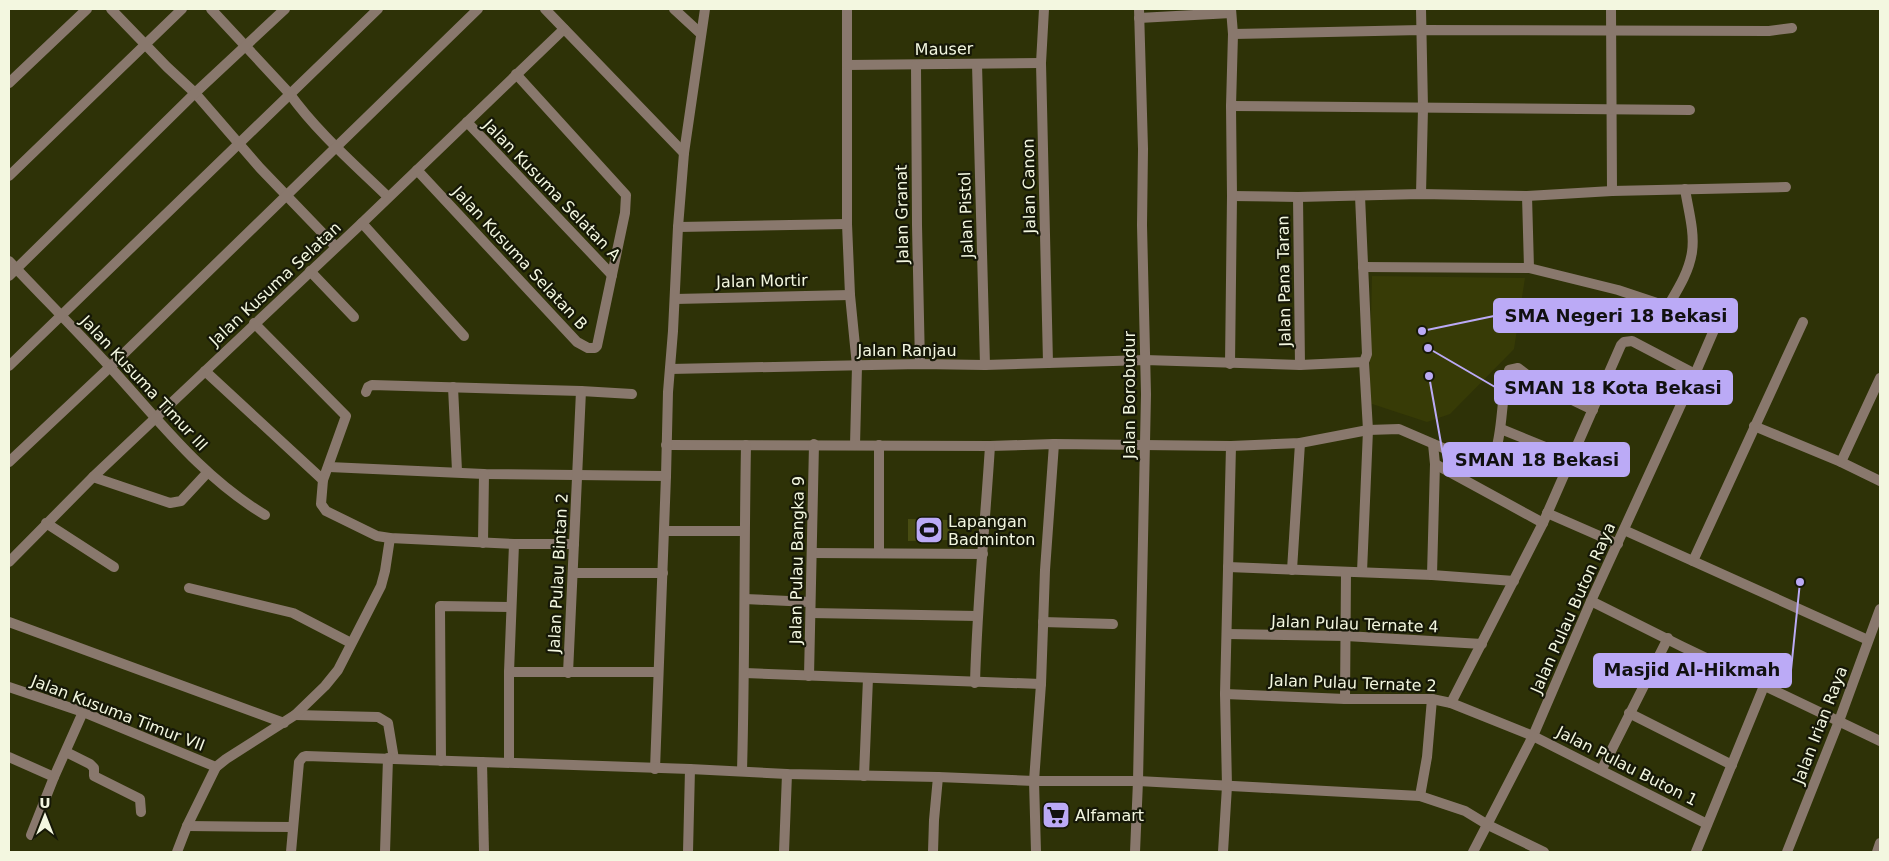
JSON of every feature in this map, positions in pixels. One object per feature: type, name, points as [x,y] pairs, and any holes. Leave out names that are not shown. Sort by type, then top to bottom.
[{"type":"street","points":[[9,82],[87,9]]},
{"type":"street","points":[[111,9],[195,93],[239,144],[336,247]]},
{"type":"street","points":[[9,176],[182,9]]},
{"type":"street","points":[[210,9],[289,93],[300,109],[388,197]]},
{"type":"street","points":[[12,273],[195,93],[285,9]]},
{"type":"street","points":[[9,366],[239,144],[289,93],[378,9]]},
{"type":"street","points":[[9,462],[110,367],[478,9]]},
{"type":"street","points":[[545,9],[684,153]]},
{"type":"street","points":[[674,9],[700,33]]},
{"type":"street","points":[[655,769],[666,445],[678,227],[684,153],[704,9]]},
{"type":"street","points":[[848,9],[848,224],[850,295],[857,366],[855,445]]},
{"type":"street","name":"Jalan Canon","points":[[1044,9],[1040,63],[1048,363]]},
{"type":"street","points":[[1421,9],[1423,108],[1421,194]]},
{"type":"street","points":[[1611,9],[1612,191]]},
{"type":"street","points":[[1139,13],[1231,11],[1233,34],[1230,364]]},
{"type":"street","name":"Jalan Borobudur","points":[[1135,852],[1146,394],[1143,149],[1139,13]]},
{"type":"street","points":[[1233,34],[1421,30],[1769,31],[1792,28]]},
{"type":"street","name":"Jalan Kusuma Selatan","points":[[9,562],[46,522],[564,29]]},
{"type":"street","name":"Mauser","points":[[848,65],[1040,63]]},
{"type":"street","name":"Jalan Pistol","points":[[977,64],[985,365]]},
{"type":"street","name":"Jalan Granat","points":[[916,65],[920,364]]},
{"type":"street","name":"Jalan Kusuma Selatan A","points":[[516,74],[626,195],[625,213],[612,275]]},
{"type":"street","points":[[1231,106],[1690,110]]},
{"type":"street","name":"Jalan Kusuma Selatan A","points":[[467,122],[612,275]]},
{"type":"street","name":"Jalan Kusuma Selatan B","points":[[417,170],[577,342],[588,348],[595,348],[597,346],[612,275]]},
{"type":"street","points":[[1232,196],[1298,197],[1421,194],[1527,196],[1612,191],[1786,187]]},
{"type":"street","points":[[1363,267],[1529,268],[1618,290],[1668,306],[1685,276],[1692,252],[1692,236],[1685,189]]},
{"type":"street","points":[[1360,196],[1367,354],[1364,362],[1368,430],[1362,572]]},
{"type":"street","points":[[1527,196],[1529,268]]},
{"type":"street","name":"Jalan Pana Taran","points":[[1298,197],[1300,365]]},
{"type":"street","points":[[362,223],[464,336]]},
{"type":"street","points":[[678,227],[848,224]]},
{"type":"street","name":"Jalan Kusuma Timur III","points":[[9,261],[12,273],[62,316],[110,367],[154,419],[207,473],[265,514]]},
{"type":"street","points":[[310,271],[354,317]]},
{"type":"street","name":"Jalan Mortir","points":[[675,299],[850,295]]},
{"type":"street","name":"Jalan Pulau Buton Raya","points":[[1473,852],[1533,736],[1591,601],[1695,374],[1716,323],[1668,306]]},
{"type":"street","points":[[1693,561],[1803,322]]},
{"type":"street","points":[[254,323],[346,416],[323,480],[321,504],[326,510],[377,536],[390,538],[483,543],[574,544]]},
{"type":"street","points":[[1451,703],[1548,513],[1624,342],[1632,341],[1695,374]]},
{"type":"street","name":"Jalan Ranjau","points":[[670,369],[920,364],[985,365],[1145,360],[1300,365],[1364,362]]},
{"type":"street","points":[[666,445],[990,446],[1054,444],[1231,446],[1300,442],[1368,430],[1399,429],[1457,454],[1484,460],[1494,456],[1499,442],[1506,380],[1509,370],[1512,368],[1518,368],[1539,384],[1593,410]]},
{"type":"street","points":[[205,371],[323,480]]},
{"type":"street","points":[[1841,462],[1880,378]]},
{"type":"street","points":[[366,392],[368,387],[372,385],[632,394]]},
{"type":"street","points":[[453,387],[457,471]]},
{"type":"street","name":"Jalan Pulau Bintan 2","points":[[568,673],[581,391]]},
{"type":"street","points":[[1754,426],[1841,462],[1880,481]]},
{"type":"street","points":[[1501,429],[1572,458]]},
{"type":"street","points":[[1292,570],[1300,442]]},
{"type":"street","name":"Jalan Pulau Bangka 9","points":[[810,676],[814,444]]},
{"type":"street","points":[[1036,852],[1034,781],[1041,684],[1045,570],[1054,444]]},
{"type":"street","points":[[1432,575],[1435,464],[1433,444]]},
{"type":"street","points":[[742,771],[745,674],[744,530],[746,445]]},
{"type":"street","points":[[879,445],[879,553]]},
{"type":"street","points":[[975,683],[977,616],[990,446]]},
{"type":"street","points":[[1223,852],[1227,786],[1225,694],[1231,446]]},
{"type":"street","points":[[1435,464],[1543,523]]},
{"type":"street","points":[[328,466],[457,471],[484,474],[666,476]]},
{"type":"street","points":[[93,477],[170,503],[181,501],[207,473]]},
{"type":"street","points":[[483,543],[484,474]]},
{"type":"street","points":[[1548,513],[1618,544]]},
{"type":"street","points":[[46,522],[114,567]]},
{"type":"street","points":[[664,531],[744,530]]},
{"type":"street","points":[[1624,530],[1868,640]]},
{"type":"street","points":[[177,852],[187,826],[216,767],[295,715],[333,677],[381,586],[390,538]]},
{"type":"street","points":[[509,762],[509,672],[514,544]]},
{"type":"street","points":[[812,553],[983,554]]},
{"type":"street","points":[[1228,568],[1432,575],[1514,582]]},
{"type":"street","points":[[1345,699],[1346,572]]},
{"type":"street","points":[[573,573],[663,573]]},
{"type":"street","points":[[189,588],[292,613],[351,644]]},
{"type":"street","points":[[745,600],[810,608],[977,616]]},
{"type":"street","points":[[1591,601],[1618,616],[1668,638],[1680,646],[1880,740]]},
{"type":"street","points":[[441,761],[440,606],[511,607]]},
{"type":"street","name":"Jalan Irian Raya","points":[[1787,852],[1839,721],[1880,608]]},
{"type":"street","points":[[9,622],[284,723]]},
{"type":"street","points":[[1043,622],[1113,624]]},
{"type":"street","name":"Jalan Pulau Ternate 4","points":[[1227,634],[1346,636],[1482,644]]},
{"type":"street","points":[[1602,769],[1668,638]]},
{"type":"street","points":[[509,672],[658,672]]},
{"type":"street","points":[[745,674],[1041,684]]},
{"type":"street","points":[[864,776],[868,678]]},
{"type":"street","points":[[1696,852],[1764,686]]},
{"type":"street","name":"Jalan Kusuma Timur VII","points":[[9,687],[84,712],[216,767]]},
{"type":"street","name":"Jalan Pulau Ternate 2","points":[[1225,694],[1345,699],[1432,699],[1451,703],[1533,736]]},
{"type":"street","points":[[1420,796],[1427,757],[1432,699]]},
{"type":"street","points":[[31,835],[54,777],[84,712]]},
{"type":"street","points":[[1629,713],[1732,765]]},
{"type":"street","points":[[295,715],[378,717],[388,723],[391,758],[385,852]]},
{"type":"street","name":"Jalan Pulau Buton 1","points":[[1533,736],[1602,769],[1707,824]]},
{"type":"street","points":[[66,752],[90,764],[94,768],[94,776],[140,799],[141,812]]},
{"type":"street","points":[[9,757],[54,777]]},
{"type":"street","points":[[291,852],[299,762],[303,757],[509,762],[787,774],[1034,781],[1138,781],[1420,796],[1466,811],[1488,825],[1544,852]]},
{"type":"street","points":[[482,762],[484,852]]},
{"type":"street","points":[[688,852],[690,769]]},
{"type":"street","points":[[784,852],[787,774]]},
{"type":"street","points":[[933,852],[938,777]]},
{"type":"street","points":[[187,826],[293,827]]},
{"type":"street","points":[[1877,852],[1880,843]]},
{"type":"shaded area","points":[[1372,276],[1525,278],[1514,349],[1450,414],[1427,422],[1369,403]]},
{"type":"shaded area","name":"Lapangan Badminton","points":[[908,519],[950,520],[949,540],[908,541]]},
{"type":"place","name":"SMA Negeri 18 Bekasi","points":[[1422,331]]},
{"type":"place","name":"SMAN 18 Kota Bekasi","points":[[1428,348]]},
{"type":"place","name":"SMAN 18 Bekasi","points":[[1429,376]]},
{"type":"place","name":"Lapangan Badminton","points":[[929,530]]},
{"type":"place","name":"Masjid Al-Hikmah","points":[[1800,582]]},
{"type":"place","name":"Alfamart","points":[[1056,815]]}]
